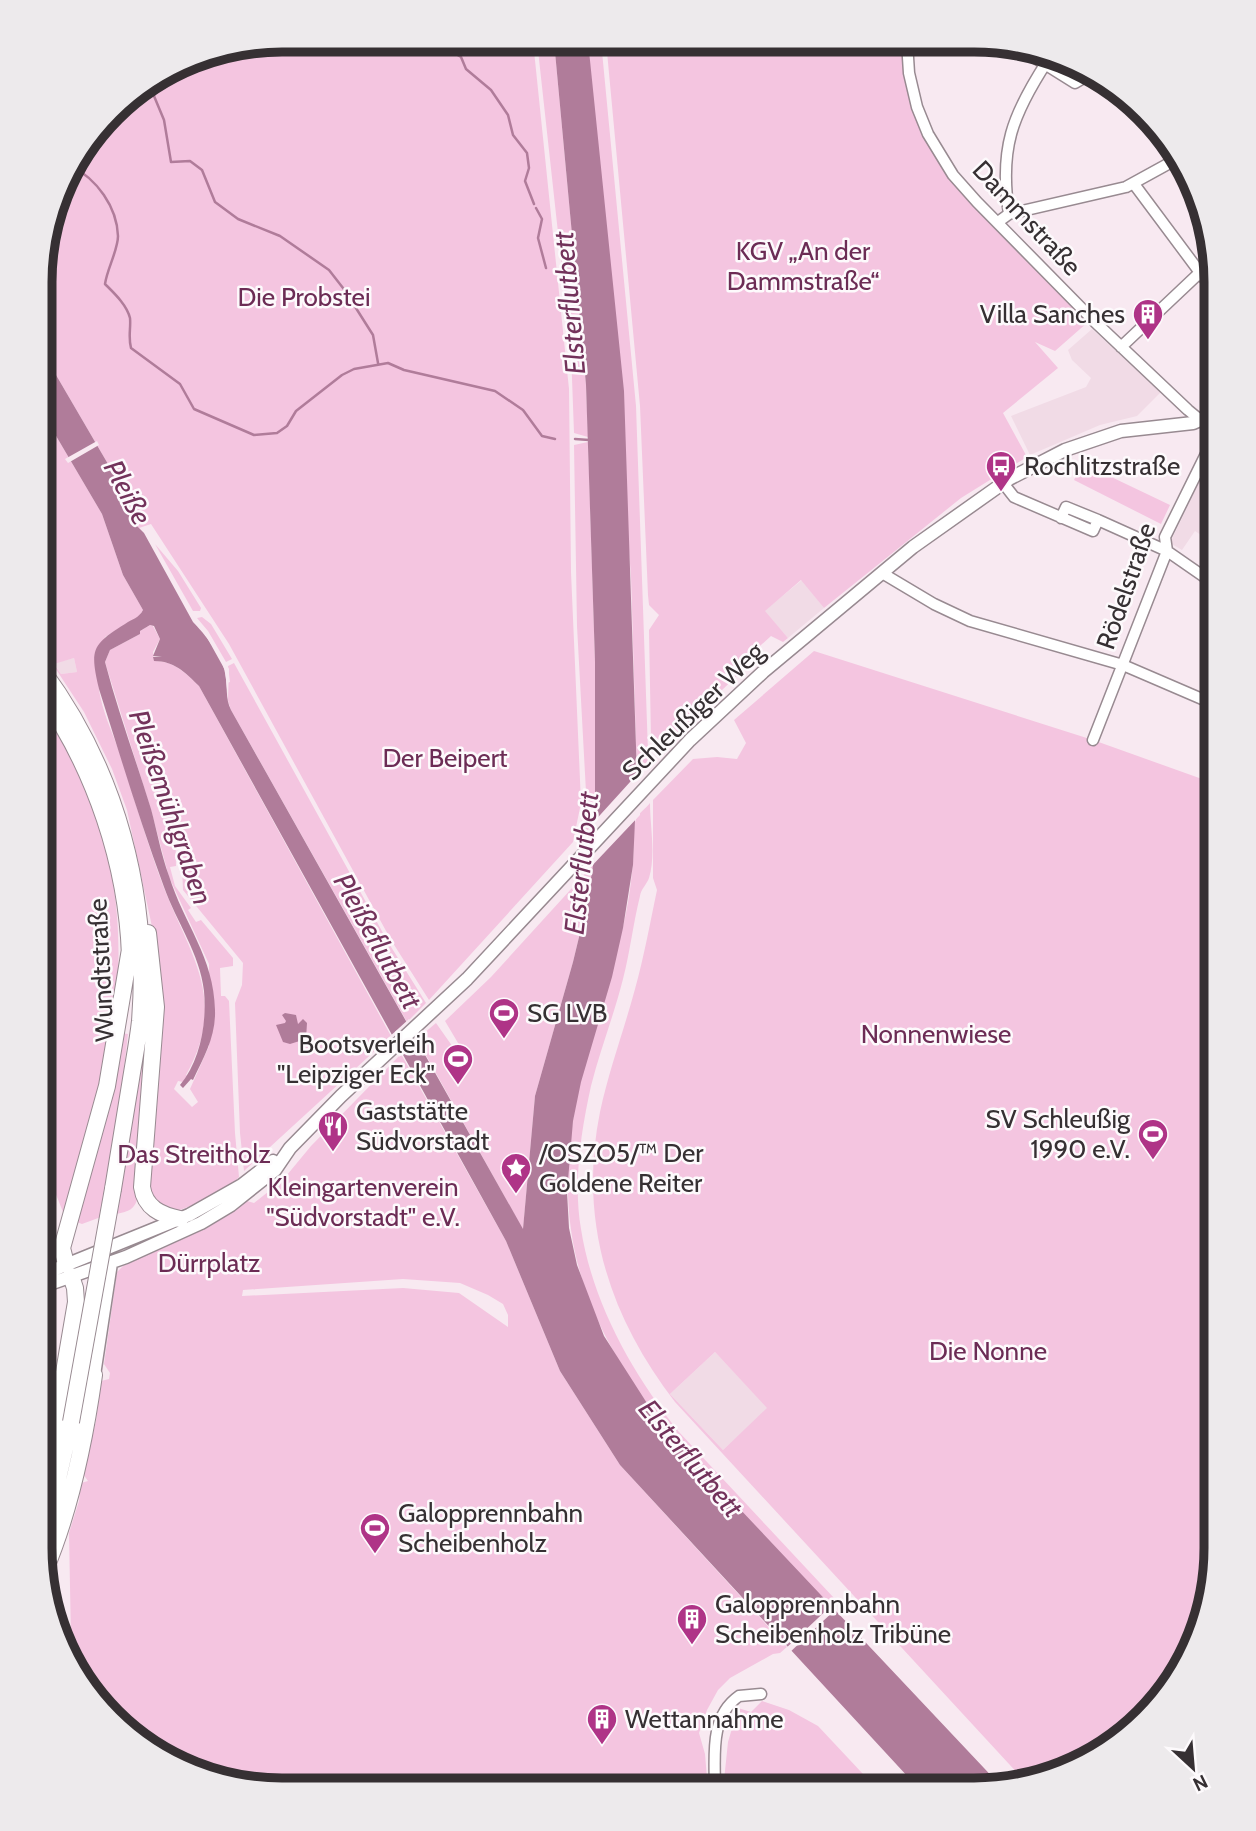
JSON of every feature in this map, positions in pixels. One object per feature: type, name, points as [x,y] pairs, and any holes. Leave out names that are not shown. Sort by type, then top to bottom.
[{"type":"highway","name":"Wundtstraße","points":[[52,685],[77,723],[103,776],[119,820],[134,879],[140,931],[141,988],[140,1023],[129,1092],[52,1529]]},
{"type":"highway","name":"Wundtstraße","points":[[52,711],[79,757],[104,819],[121,885],[130,948],[132,1023],[129,1092]]},
{"type":"highway","points":[[134,879],[148,932],[156,1007],[142,1187],[144,1198],[152,1208],[169,1217],[180,1219]]},
{"type":"highway","points":[[52,1444],[76,1302],[75,1288],[62,1248],[107,1086],[130,948]]},
{"type":"highway","points":[[52,1553],[73,1481],[94,1376]]},
{"type":"highway","name":"Wundtstraße","points":[[52,1504],[61,1471]]},
{"type":"main road","points":[[1200,421],[1204,419]]},
{"type":"main road","name":"Schleußiger Weg","points":[[69,1270],[180,1219],[242,1185],[290,1148],[476,970],[647,784],[715,716],[882,573],[968,507],[1003,483],[1055,455],[1100,436],[1148,426],[1200,421]]},
{"type":"main road","name":"Schleußiger Weg","points":[[69,1270],[111,1263],[174,1236],[226,1208],[275,1170],[290,1148]]},
{"type":"main road","points":[[94,1376],[111,1263]]},
{"type":"main road","points":[[52,1273],[69,1270]]},
{"type":"main road","points":[[52,1280],[69,1270]]},
{"type":"street","name":"Dammstraße","points":[[908,52],[909,74],[917,107],[928,134],[953,174],[976,202],[1121,347],[1204,424]]},
{"type":"street","points":[[1009,214],[1004,180],[1010,134],[1015,119],[1046,65]]},
{"type":"street","points":[[1053,67],[1075,83],[1081,80]]},
{"type":"street","points":[[998,222],[1009,214],[1134,184],[1168,161]]},
{"type":"street","points":[[1134,184],[1204,279]]},
{"type":"street","points":[[1121,347],[1203,269]]},
{"type":"street","name":"Rödelstraße","points":[[1093,740],[1167,551],[1165,537],[1204,458]]},
{"type":"street","points":[[1003,483],[1014,497],[1093,531],[1098,520],[1167,551],[1204,577]]},
{"type":"street","points":[[882,573],[934,604],[970,621],[1123,665],[1204,698]]},
{"type":"street","points":[[715,1778],[717,1727],[726,1709],[739,1696],[761,1694]]},
{"type":"shaded area","points":[[1092,329],[1161,392],[1137,416],[1100,425],[1030,455],[1011,416],[1086,387],[1091,378],[1072,360],[1068,350]]},
{"type":"shaded area","points":[[1204,471],[1204,537],[1195,531],[1182,550],[1170,543]]},
{"type":"shaded area","points":[[802,580],[824,608],[788,638],[764,611]]},
{"type":"shaded area","points":[[74,658],[77,672],[61,674],[54,663]]},
{"type":"shaded area","points":[[715,1352],[768,1408],[723,1450],[670,1394]]},
{"type":"green space","name":"Die Probstei","points":[[534,52],[569,389],[571,572],[581,803],[573,842],[429,1000],[391,940],[229,644],[151,524],[139,528],[136,525],[122,488],[52,368],[52,283],[57,238],[70,195],[83,168],[110,131],[155,91],[181,76],[223,60],[253,54]]},
{"type":"green space","points":[[538,52],[555,52],[586,385],[588,437],[574,433],[571,351]]},
{"type":"green space","points":[[589,52],[602,52],[636,406],[648,752],[653,757],[637,776],[631,576]]},
{"type":"green space","name":"KGV „An der Dammstraße“","points":[[607,52],[906,52],[917,120],[939,163],[993,227],[1088,322],[1055,351],[1035,342],[1058,368],[1003,413],[1027,457],[961,498],[824,608],[801,580],[765,611],[788,638],[783,642],[771,636],[740,664],[743,670],[656,753],[651,740],[649,630],[659,615],[649,605],[648,595],[640,406]]},
{"type":"green space","name":"Das Streitholz","points":[[52,429],[102,514],[123,575],[143,610],[139,616],[105,637],[99,670],[99,690],[164,888],[201,979],[205,1001],[204,1024],[198,1048],[186,1075],[188,1076],[183,1082],[178,1081],[174,1089],[192,1107],[198,1102],[190,1089],[209,1046],[209,964],[169,877],[105,662],[110,650],[140,634],[140,631],[150,625],[160,639],[153,652],[154,661],[172,665],[199,686],[391,1036],[244,1171],[235,1003],[242,985],[243,963],[183,890],[180,818],[148,725],[143,727],[175,820],[176,866],[170,867],[175,886],[191,908],[188,910],[196,922],[201,920],[233,958],[233,966],[220,968],[221,996],[225,996],[229,1001],[239,1177],[216,1195],[171,1214],[149,1194],[157,950],[127,810],[112,769],[84,712],[52,663]],"holes":[[[74,658],[77,672],[61,674],[54,664]]]},
{"type":"green space","points":[[588,442],[595,662],[595,823],[579,838],[586,792],[577,626],[574,445]]},
{"type":"green space","points":[[1082,463],[1170,505],[1161,524],[1074,480]]},
{"type":"green space","points":[[155,544],[178,571],[201,608],[200,611],[193,611]]},
{"type":"green space","points":[[202,617],[211,624],[232,659],[226,662],[197,618]]},
{"type":"green space","name":"Die Nonne","points":[[814,651],[1093,740],[1204,780],[1203,1563],[1199,1593],[1180,1650],[1165,1676],[1146,1700],[1101,1740],[1075,1755],[1033,1771],[1018,1774],[675,1402],[632,1336],[604,1266],[593,1191],[594,1152],[600,1112],[638,977],[657,890],[653,878],[653,800],[693,759],[737,759],[746,743],[734,720]],"holes":[[[715,1352],[767,1408],[723,1450],[670,1394]]]},
{"type":"green space","points":[[234,663],[388,942],[426,1003],[407,1022],[231,710],[228,701],[228,666]]},
{"type":"green space","points":[[52,726],[67,749],[87,791],[102,833],[112,876],[117,921],[118,966],[108,1057],[65,1217],[52,1184]]},
{"type":"green space","points":[[650,803],[651,869],[641,893],[623,979],[591,1086],[581,1139],[578,1194],[587,1257],[605,1311],[646,1386],[679,1432],[834,1598],[828,1604],[673,1438],[615,1355],[595,1314],[580,1272],[571,1229],[568,1184],[571,1135],[580,1083],[626,913],[636,819]]},
{"type":"green space","points":[[593,865],[573,962],[535,1096],[523,1230],[417,1039],[436,1023],[455,1050],[461,1048],[445,1021],[491,977]]},
{"type":"green space","points":[[152,986],[138,1197],[131,1209],[116,1214]]},
{"type":"green space","points":[[121,1033],[128,1034],[118,1121],[101,1217],[82,1224],[74,1221]]},
{"type":"green space","name":"Galopprennbahn Scheibenholz","points":[[401,1054],[506,1241],[560,1371],[620,1465],[787,1647],[730,1678],[718,1690],[699,1733],[705,1754],[707,1778],[253,1777],[223,1771],[168,1748],[120,1711],[100,1688],[83,1663],[71,1637],[69,1533],[79,1501],[81,1483],[88,1481],[83,1474],[96,1421],[101,1381],[109,1379],[110,1373],[104,1364],[117,1272],[123,1266],[207,1228],[247,1201],[254,1203],[282,1181],[311,1146]],"holes":[[[403,1279],[460,1283],[503,1304],[508,1315],[508,1327],[459,1293],[403,1288],[242,1296],[243,1290]]]},
{"type":"green space","points":[[762,1701],[789,1710],[818,1726],[867,1778],[724,1778],[728,1742],[738,1708],[751,1712]]},
{"type":"water","name":"Elsterflutbett","points":[[555,52],[589,52],[624,391],[637,776],[633,865],[623,928],[573,1121],[567,1192],[569,1228],[577,1265],[604,1336],[652,1411],[673,1438],[993,1777],[909,1778],[620,1465],[560,1371],[506,1241],[199,686],[173,665],[154,661],[153,657],[162,656],[153,656],[160,639],[154,626],[150,625],[140,631],[140,634],[110,650],[105,662],[151,809],[166,868],[210,973],[215,1010],[214,1029],[193,1080],[183,1088],[180,1085],[193,1065],[201,1041],[205,1004],[202,977],[169,900],[147,838],[99,689],[94,665],[99,644],[143,610],[123,575],[102,514],[52,429],[52,368],[122,488],[136,525],[144,533],[193,622],[217,653],[224,667],[231,710],[523,1229],[535,1096],[573,962],[593,865],[595,662],[586,385]]},
{"type":"water","points":[[282,1015],[296,1015],[298,1024],[303,1019],[307,1023],[306,1039],[290,1044],[283,1042],[276,1025],[285,1023]]},
{"type":"pier","points":[[97,441],[99,445],[68,463],[65,459]]},
{"type":"pier","points":[[208,632],[229,669],[228,699],[225,670],[205,634]]},
{"type":"pier","points":[[640,771],[640,815],[588,870],[591,825]]},
{"type":"pier","points":[[409,1019],[420,1037],[399,1057],[388,1038]]},
{"type":"pier","points":[[833,1604],[837,1608],[788,1654],[784,1650]]},
{"type":"waterway","points":[[452,52],[461,57],[466,69],[491,90],[508,115],[513,135],[527,153],[529,168],[525,181],[534,204]]},
{"type":"waterway","points":[[155,91],[154,96],[164,120],[171,162],[190,161],[202,170],[215,202],[238,219],[280,236],[329,270],[350,297]]},
{"type":"waterway","points":[[81,173],[104,195],[117,225],[118,241],[105,284],[126,308],[130,318],[131,348],[180,384],[194,409],[254,435],[277,433],[287,426],[296,411],[342,375],[354,369],[388,363],[404,370],[495,391],[523,410],[542,436],[555,439]]},
{"type":"waterway","name":"Elsterflutbett","points":[[536,208],[542,219],[538,238],[546,268]]},
{"type":"waterway","points":[[354,305],[373,335],[378,363]]},
{"type":"waterway","points":[[575,439],[589,440]]},
{"type":"place","name":"Villa Sanches","points":[[1148,341]]},
{"type":"place","name":"Rochlitzstraße","points":[[1001,493]]},
{"type":"place","name":"SG LVB","points":[[504,1040]]},
{"type":"place","name":"Bootsverleih \"Leipziger Eck\"","points":[[458,1086]]},
{"type":"place","name":"Gaststätte Südvorstadt","points":[[333,1153]]},
{"type":"place","name":"SV Schleußig 1990 e.V.","points":[[1153,1161]]},
{"type":"place","name":"/OSZO5/™ Der Goldene Reiter","points":[[516,1195]]},
{"type":"place","name":"Galopprennbahn Scheibenholz","points":[[375,1555]]},
{"type":"place","name":"Galopprennbahn Scheibenholz Tribüne","points":[[692,1646]]},
{"type":"place","name":"Wettannahme","points":[[602,1746]]},
{"type":"water label","name":"Pleiße","points":[[128,492]]},
{"type":"water label","name":"Pleißemühlgraben","points":[[171,807]]},
{"type":"water label","name":"Pleißeflutbett","points":[[378,941]]},
{"type":"park label","name":"Der Beipert","points":[[445,758]]},
{"type":"park label","name":"Nonnenwiese","points":[[936,1034]]},
{"type":"park label","name":"Kleingartenverein \"Südvorstadt\" e.V.","points":[[363,1202]]},
{"type":"park label","name":"Dürrplatz","points":[[209,1263]]}]
